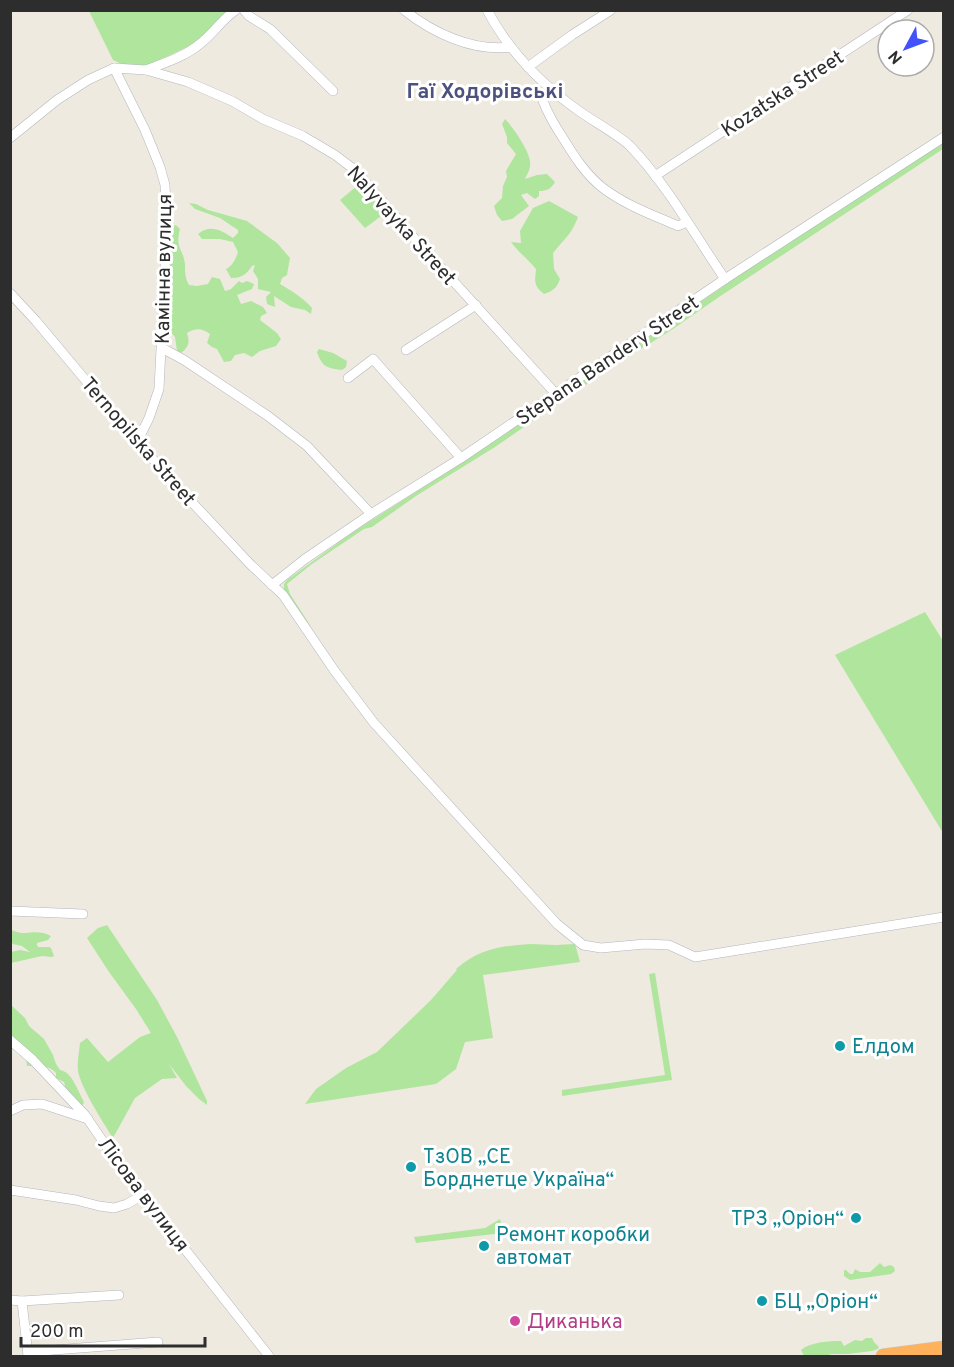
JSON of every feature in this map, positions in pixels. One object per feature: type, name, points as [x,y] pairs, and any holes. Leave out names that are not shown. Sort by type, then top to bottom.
[{"type":"highway","points":[[884,1356],[944,1348]]},
{"type":"street","points":[[146,70],[172,60],[201,43],[236,10]]},
{"type":"street","points":[[244,10],[249,16],[270,29],[333,91]]},
{"type":"street","points":[[404,10],[417,21],[447,36],[487,47],[511,47]]},
{"type":"street","points":[[487,10],[511,47],[549,88],[627,143],[654,176],[725,279]]},
{"type":"street","points":[[528,67],[611,10]]},
{"type":"street","name":"Kozatska Street","points":[[654,176],[909,10]]},
{"type":"street","points":[[10,138],[57,100],[88,80],[114,68]]},
{"type":"street","name":"Nalyvayka Street","points":[[114,68],[146,70],[188,82],[303,136],[349,164],[556,394]]},
{"type":"street","name":"Камінна вулиця","points":[[114,68],[145,130],[165,185],[167,227],[162,348],[157,398],[138,440]]},
{"type":"street","points":[[549,88],[543,101],[546,109],[575,157],[592,178],[612,194],[653,215],[678,226],[687,222]]},
{"type":"street","name":"Stepana Bandery Street","points":[[272,585],[371,514],[461,458],[725,279],[944,137]]},
{"type":"street","name":"Ternopilska Street","points":[[10,293],[172,481],[283,596],[374,723],[557,924],[583,945],[602,948],[645,944],[669,945],[695,957],[944,917]]},
{"type":"street","points":[[406,350],[476,305]]},
{"type":"street","points":[[162,348],[268,416],[307,446],[371,514]]},
{"type":"street","points":[[348,378],[373,359],[461,458]]},
{"type":"street","points":[[10,911],[83,914]]},
{"type":"street","name":"Лісова вулиця","points":[[10,1040],[33,1060],[88,1119],[121,1168],[269,1356]]},
{"type":"street","points":[[10,1111],[23,1105],[42,1104],[88,1119]]},
{"type":"street","points":[[10,1190],[114,1208],[143,1195]]},
{"type":"street","points":[[10,1300],[120,1295]]},
{"type":"street","points":[[22,1301],[28,1354],[158,1342]]},
{"type":"green space","points":[[226,10],[227,13],[193,44],[144,67],[124,65],[113,60],[89,11]]},
{"type":"green space","points":[[505,119],[520,139],[529,157],[530,166],[525,179],[547,174],[555,182],[548,189],[539,191],[539,196],[535,199],[527,193],[521,195],[529,206],[512,219],[502,221],[494,206],[502,198],[503,186],[507,177],[506,171],[516,154],[507,143],[502,124]]},
{"type":"green space","points":[[943,141],[943,149],[670,331],[610,368],[495,447],[312,564],[287,584],[290,594],[312,628],[284,591],[284,584],[287,580],[353,532],[452,469],[762,259]]},
{"type":"green space","points":[[363,181],[388,211],[365,228],[340,200]]},
{"type":"green space","points":[[549,201],[578,217],[570,232],[553,253],[554,269],[560,279],[559,282],[554,289],[544,294],[536,283],[536,269],[511,242],[521,243],[520,231],[533,208]]},
{"type":"green space","points":[[189,203],[247,221],[277,243],[290,258],[287,275],[282,278],[280,284],[308,304],[312,308],[311,314],[291,307],[274,296],[275,307],[267,304],[266,297],[271,292],[258,289],[258,279],[253,271],[255,265],[243,275],[231,278],[226,269],[232,264],[238,252],[233,242],[202,239],[198,234],[207,229],[216,229],[233,238],[238,230],[220,218],[195,209]]},
{"type":"green space","points":[[176,225],[180,229],[179,245],[189,285],[208,284],[212,277],[220,279],[225,291],[231,289],[239,281],[254,284],[252,289],[237,295],[241,304],[251,301],[263,307],[267,313],[261,316],[260,320],[281,339],[276,346],[260,351],[252,357],[244,353],[235,355],[231,361],[224,362],[217,349],[207,343],[210,334],[198,329],[187,333],[189,342],[187,346],[181,353],[177,351],[175,337],[169,330],[173,308],[168,301],[170,293],[167,282],[172,245],[170,227]]},
{"type":"green space","points":[[319,349],[333,353],[347,361],[346,367],[342,370],[326,366],[319,357],[317,352]]},
{"type":"green space","points":[[925,612],[943,641],[943,833],[835,655]]},
{"type":"green space","points":[[107,925],[157,1000],[207,1101],[207,1105],[199,1099],[169,1064],[177,1078],[162,1079],[135,1098],[113,1138],[80,1078],[78,1064],[80,1043],[87,1038],[108,1062],[140,1037],[151,1033],[87,938],[98,928]]},
{"type":"green space","points":[[11,930],[21,933],[40,932],[51,936],[37,945],[51,948],[54,956],[42,956],[11,963],[11,952],[20,950],[30,952],[11,942]]},
{"type":"green space","points":[[530,944],[575,944],[580,962],[483,975],[493,1038],[465,1042],[456,1069],[436,1084],[305,1104],[316,1089],[346,1068],[377,1052],[431,1000],[456,969],[465,962],[491,950]]},
{"type":"green space","points":[[655,973],[672,1080],[562,1096],[562,1090],[665,1075],[649,974]]},
{"type":"green space","points":[[11,1005],[44,1039],[60,1070],[68,1074],[74,1082],[83,1100],[82,1105],[66,1090],[64,1082],[56,1078],[53,1070],[43,1066],[27,1066],[26,1058],[11,1042]]},
{"type":"green space","points":[[500,1219],[503,1233],[416,1243],[414,1237],[485,1228]]},
{"type":"green space","points":[[880,1263],[884,1267],[890,1265],[894,1267],[895,1271],[891,1274],[850,1280],[844,1276],[844,1270],[850,1274],[853,1274],[855,1269],[860,1272],[870,1272]]},
{"type":"green space","points":[[872,1338],[879,1347],[878,1349],[826,1356],[804,1356],[801,1350],[820,1342],[841,1341],[844,1346],[855,1340],[862,1341]]},
{"type":"place","name":"Елдом","points":[[840,1046]]},
{"type":"place","name":"ТзОВ „СЕ Борднетце Україна“","points":[[411,1167]]},
{"type":"place","name":"ТРЗ „Оріон“","points":[[856,1218]]},
{"type":"place","name":"Ремонт коробки автомат","points":[[484,1246]]},
{"type":"place","name":"БЦ „Оріон“","points":[[762,1301]]},
{"type":"place","name":"Диканька","points":[[515,1321]]},
{"type":"district","name":"Гаї Ходорівські","points":[[485,91]]}]
